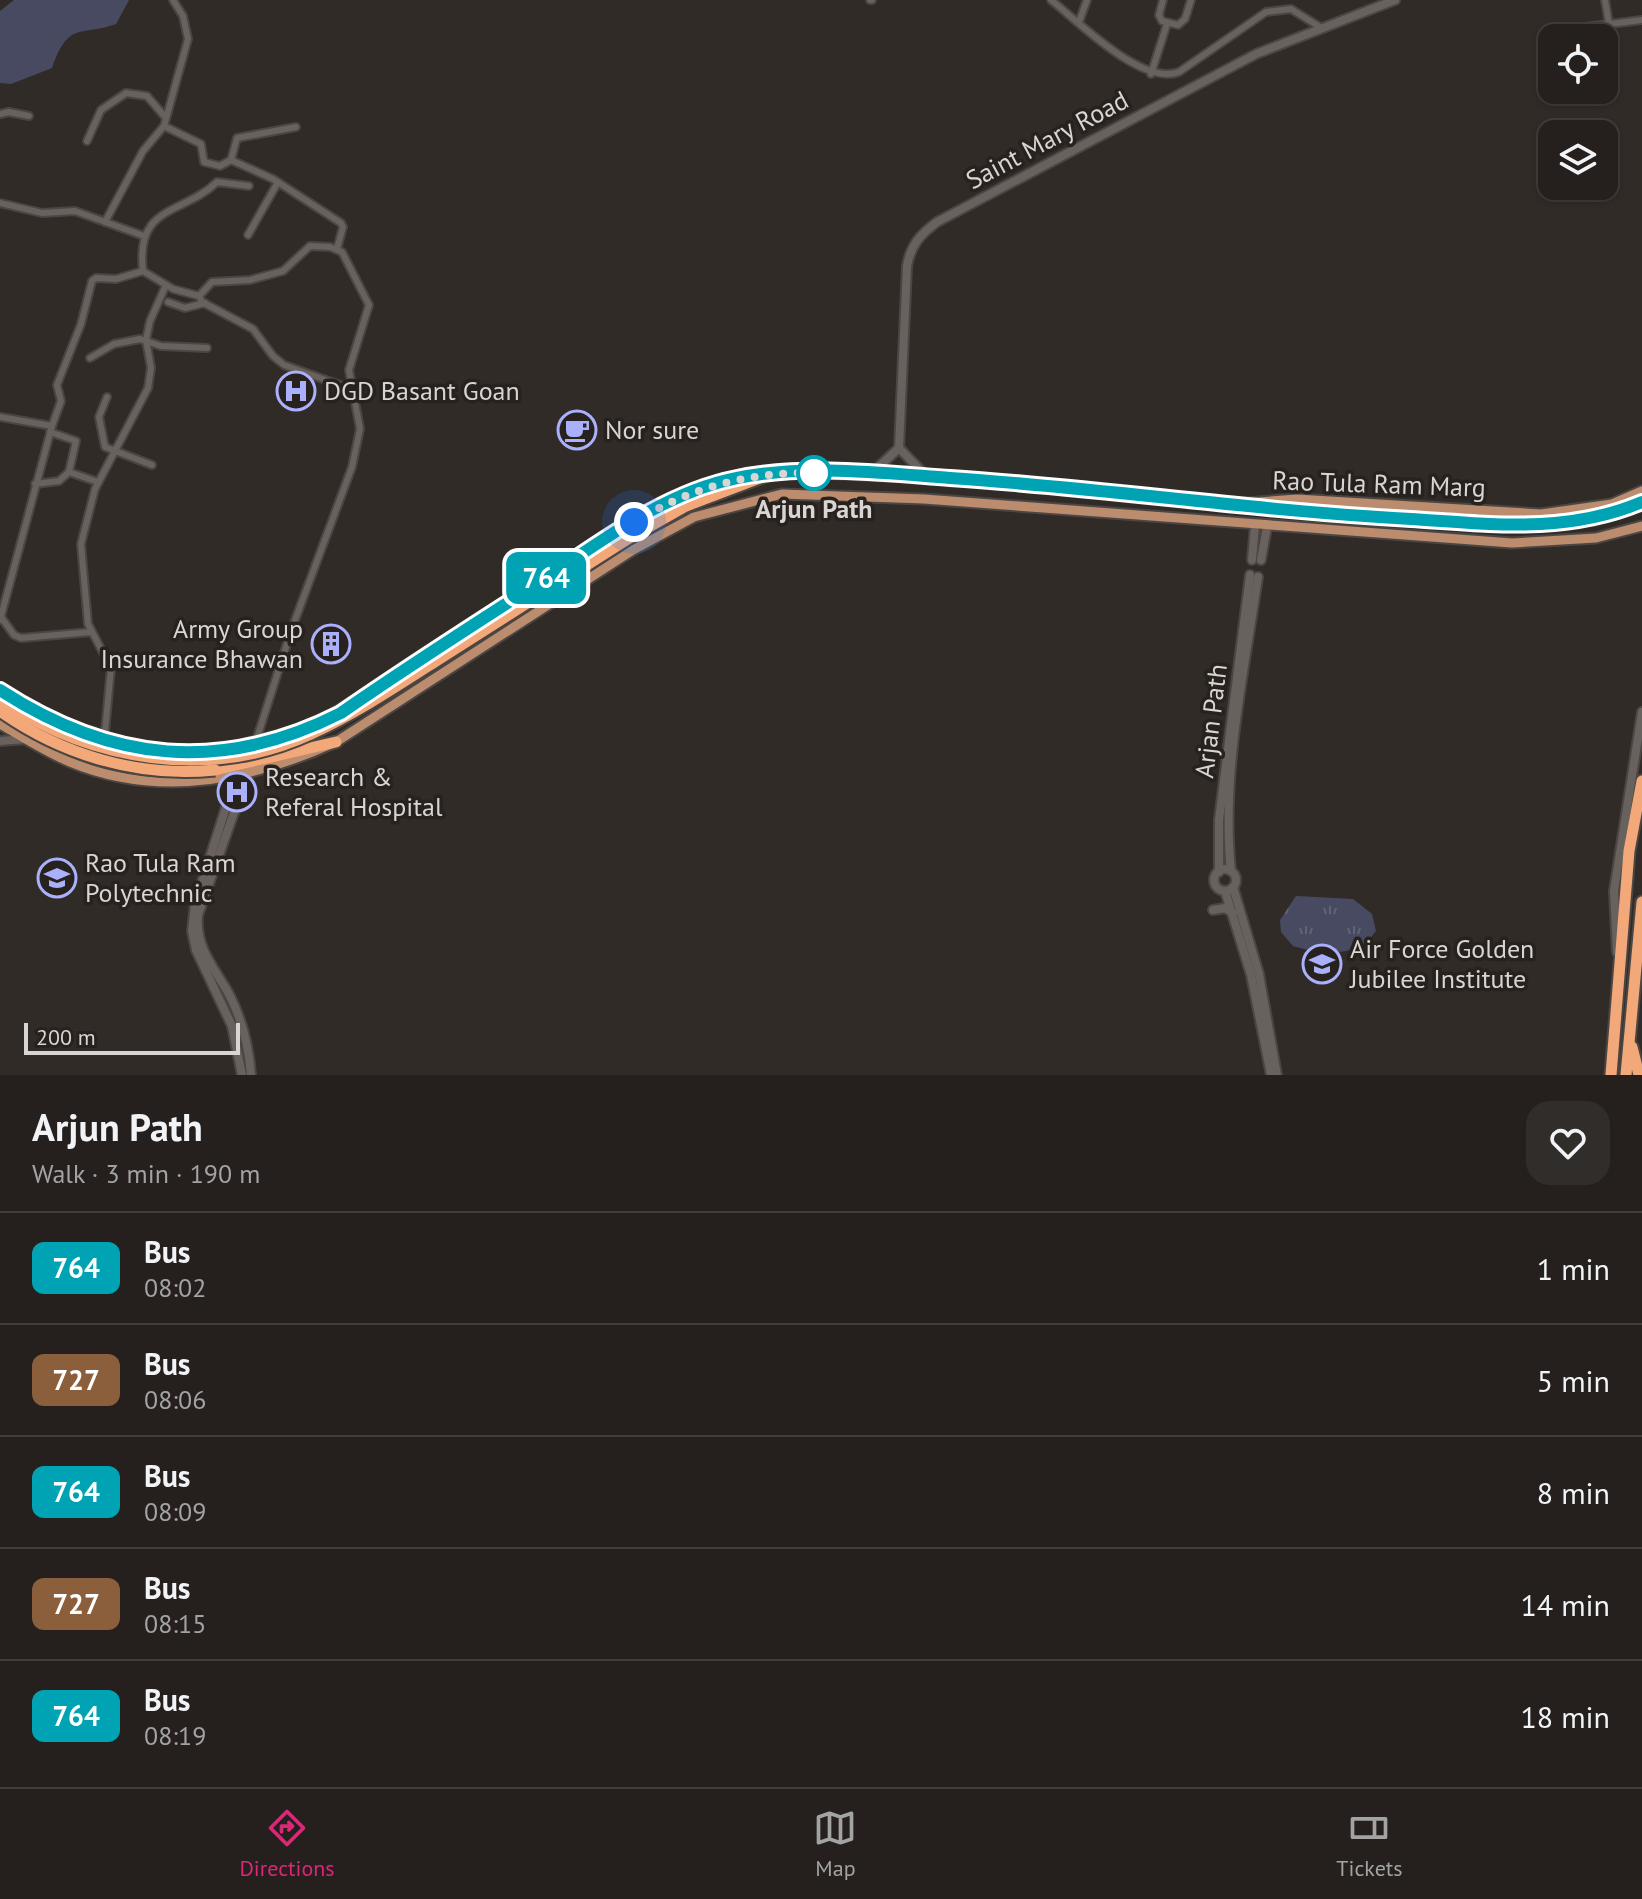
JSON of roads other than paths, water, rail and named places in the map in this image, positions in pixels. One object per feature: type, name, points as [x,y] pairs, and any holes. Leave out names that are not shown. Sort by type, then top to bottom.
[{"type":"highway","points":[[0,700],[58,733],[128,755],[193,759],[280,746],[344,717],[626,540],[713,496],[740,489],[773,473]]},
{"type":"highway","points":[[0,711],[61,746],[100,760],[153,770],[215,770],[336,742]]},
{"type":"highway","points":[[1611,1075],[1629,851],[1642,781]]},
{"type":"highway","points":[[1626,1075],[1638,993],[1642,902]]},
{"type":"highway","points":[[1630,1039],[1639,1075]]},
{"type":"main road","name":"Saint Mary Road","points":[[899,448],[907,266],[912,247],[922,233],[937,222],[1166,99],[1256,54],[1395,0]]},
{"type":"main road","points":[[872,473],[899,448],[926,476]]},
{"type":"main road","name":"Rao Tula Ram Marg","points":[[0,690],[30,709],[104,742],[157,752],[189,753],[255,745],[314,726],[341,713],[616,533],[682,495],[737,478],[773,473],[926,476],[1097,489],[1220,505],[1305,499],[1541,514],[1612,504],[1642,491]]},
{"type":"main road","name":"Rao Tula Ram Marg","points":[[0,724],[71,763],[108,775],[152,782],[221,778],[285,765],[336,742],[633,550],[694,517],[762,497],[835,493],[1512,543],[1596,538],[1641,527]]},
{"type":"main road","points":[[1220,505],[1511,525],[1563,525],[1642,502]]},
{"type":"main road","points":[[1255,526],[1256,560],[1267,527]]},
{"type":"main road","name":"Arjan Path","points":[[1254,576],[1231,779],[1227,836],[1231,871],[1236,879],[1229,889],[1216,885],[1219,820],[1254,576]]},
{"type":"main road","points":[[15,732],[30,709]]},
{"type":"main road","points":[[1619,988],[1614,891],[1642,712]]},
{"type":"main road","points":[[71,763],[64,750],[69,740],[86,736]]},
{"type":"main road","points":[[0,741],[27,739]]},
{"type":"main road","points":[[242,1075],[232,1026],[200,952],[197,934],[198,915],[207,880],[233,801],[249,774]]},
{"type":"main road","points":[[221,778],[233,801]]},
{"type":"main road","points":[[1219,872],[1231,871]]},
{"type":"main road","points":[[1229,889],[1274,1075]]},
{"type":"main road","points":[[1229,889],[1259,974],[1274,1075]]},
{"type":"main road","points":[[1213,910],[1225,908],[1234,914]]},
{"type":"main road","points":[[200,952],[237,1011],[251,1075]]},
{"type":"main road","points":[[1638,993],[1642,955]]},
{"type":"street","points":[[105,222],[143,151],[164,126],[188,39],[183,16],[173,0]]},
{"type":"street","points":[[1051,0],[1151,74],[1162,77],[1179,72],[1266,12],[1291,9],[1320,27]]},
{"type":"street","points":[[1079,22],[1087,0]]},
{"type":"street","points":[[1163,0],[1159,15],[1167,24]]},
{"type":"street","points":[[1167,24],[1183,22],[1191,0]]},
{"type":"street","points":[[1291,9],[1293,0]]},
{"type":"street","points":[[1605,0],[1609,24],[1642,20]]},
{"type":"street","points":[[1151,74],[1167,24]]},
{"type":"street","points":[[87,141],[101,110],[126,93],[147,96],[166,118]]},
{"type":"street","points":[[0,114],[9,112],[29,116]]},
{"type":"street","points":[[164,126],[201,144],[204,162],[220,166],[231,160],[237,138],[296,127]]},
{"type":"street","points":[[231,160],[278,182],[341,223],[343,227],[337,249]]},
{"type":"street","points":[[143,271],[144,236],[168,208],[201,198],[217,182],[249,186]]},
{"type":"street","points":[[248,235],[278,182]]},
{"type":"street","points":[[0,203],[42,213],[75,211],[144,236]]},
{"type":"street","points":[[199,296],[212,282],[258,279],[283,271],[310,246],[337,249],[357,275],[369,305],[350,366],[351,389],[360,429],[352,467],[255,745]]},
{"type":"street","points":[[91,632],[21,638],[14,635],[1,618],[35,484],[61,401],[57,385],[81,324],[92,281],[96,278],[116,279],[143,271],[166,285],[199,296],[205,303],[253,329],[273,356],[284,365],[351,389]]},
{"type":"street","points":[[104,742],[111,668],[107,655],[91,632],[81,578],[81,544],[98,482],[148,388],[151,368],[146,340],[150,321],[166,285]]},
{"type":"street","points":[[168,302],[185,308],[205,303]]},
{"type":"street","points":[[90,358],[124,340],[146,340],[161,346],[207,348]]},
{"type":"street","points":[[107,397],[99,417],[105,447],[152,465]]},
{"type":"street","points":[[0,417],[51,429],[76,441],[69,472],[59,481],[35,484]]},
{"type":"street","points":[[69,472],[98,482]]},
{"type":"place","name":"DGD Basant Goan","points":[[296,391]]},
{"type":"place","name":"Nor sure","points":[[577,430]]},
{"type":"place","name":"Arjun Path","points":[[814,473]]},
{"type":"place","name":"Army Group Insurance Bhawan","points":[[331,644]]},
{"type":"place","name":"Research & Referal Hospital","points":[[237,792]]},
{"type":"place","name":"Rao Tula Ram Polytechnic","points":[[57,878]]},
{"type":"place","name":"Air Force Golden Jubilee Institute","points":[[1322,964]]}]
